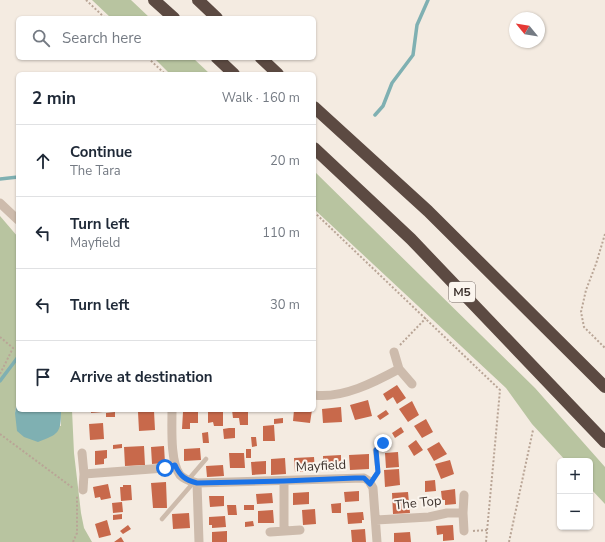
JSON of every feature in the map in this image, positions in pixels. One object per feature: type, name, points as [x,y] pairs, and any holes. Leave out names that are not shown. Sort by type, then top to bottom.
[{"type":"highway","points":[[154,0],[172,16]]},
{"type":"highway","points":[[198,0],[215,16]]},
{"type":"highway","points":[[219,60],[232,72]]},
{"type":"highway","points":[[263,60],[276,72]]},
{"type":"highway","name":"M5","points":[[316,109],[428,211],[605,387]]},
{"type":"highway","name":"M5","points":[[316,150],[411,239],[605,442]]},
{"type":"street","points":[[0,203],[16,218]]},
{"type":"street","points":[[394,352],[399,369],[412,384]]},
{"type":"street","points":[[316,395],[337,394],[373,383],[399,369]]},
{"type":"street","points":[[172,412],[175,465],[179,473],[193,482],[199,542]]},
{"type":"street","points":[[82,453],[84,490]]},
{"type":"street","points":[[84,474],[165,468],[175,465]]},
{"type":"street","name":"Mayfield","points":[[193,482],[364,478],[370,484]]},
{"type":"street","name":"Mayfield","points":[[284,481],[284,531]]},
{"type":"street","points":[[370,484],[373,488],[377,542]]},
{"type":"street","points":[[464,496],[464,531]]},
{"type":"street","name":"The Top","points":[[376,520],[429,517],[447,513],[463,513]]},
{"type":"street","points":[[270,532],[300,530]]},
{"type":"lane","points":[[370,484],[378,472],[376,450],[383,443]]},
{"type":"lane","points":[[162,519],[193,482],[206,459]]},
{"type":"path","points":[[86,0],[103,16]]},
{"type":"path","points":[[150,60],[163,72]]},
{"type":"path","points":[[316,214],[500,390],[486,542]]},
{"type":"path","points":[[605,234],[586,290],[581,312],[584,327],[605,348]]},
{"type":"path","points":[[394,352],[426,318]]},
{"type":"path","points":[[0,337],[13,348],[0,374]]},
{"type":"path","points":[[509,542],[533,430]]},
{"type":"path","points":[[0,434],[77,490],[77,533],[73,542]]},
{"type":"path","points":[[464,531],[487,530]]},
{"type":"green space","points":[[92,0],[131,0],[148,16],[109,16]]},
{"type":"green space","points":[[156,60],[195,60],[208,72],[168,72]]},
{"type":"green space","points":[[316,173],[535,388],[605,467],[605,504],[593,491],[593,458],[563,458],[532,424],[506,388],[316,211]]},
{"type":"green space","points":[[0,216],[16,235],[15,413],[61,426],[61,412],[72,412],[74,453],[81,513],[84,528],[92,542],[0,542]]},
{"type":"water","points":[[16,407],[16,412],[61,412],[59,428],[55,434],[38,442],[24,437],[17,431],[15,413]]},
{"type":"building","points":[[397,385],[406,398],[397,404],[393,397],[387,401],[383,394]]},
{"type":"building","points":[[368,400],[372,416],[355,420],[350,405]]},
{"type":"building","points":[[412,401],[419,415],[408,422],[399,409]]},
{"type":"building","points":[[341,407],[342,422],[323,423],[322,409]]},
{"type":"building","points":[[386,410],[389,414],[380,420],[377,416]]},
{"type":"building","points":[[115,412],[115,417],[106,417],[106,413]]},
{"type":"building","points":[[138,412],[154,412],[155,430],[139,431]]},
{"type":"building","points":[[183,412],[198,412],[198,423],[190,423],[190,429],[182,429]]},
{"type":"building","points":[[208,412],[223,412],[223,426],[214,426],[213,422],[208,423]]},
{"type":"building","points":[[232,412],[248,412],[248,425],[240,425],[239,418],[233,418]]},
{"type":"building","points":[[294,412],[312,412],[310,423],[293,421]]},
{"type":"building","points":[[283,418],[283,423],[274,424],[274,419]]},
{"type":"building","points":[[426,419],[433,432],[422,438],[414,426]]},
{"type":"building","points":[[103,423],[104,439],[90,440],[89,424]]},
{"type":"building","points":[[274,425],[275,441],[263,441],[263,426]]},
{"type":"building","points":[[401,427],[404,432],[395,438],[392,433]]},
{"type":"building","points":[[235,428],[235,438],[224,439],[223,429]]},
{"type":"building","points":[[208,432],[209,443],[203,443],[202,433]]},
{"type":"building","points":[[251,437],[256,437],[257,446],[252,447]]},
{"type":"building","points":[[416,440],[423,450],[414,456],[408,446]]},
{"type":"building","points":[[439,442],[447,454],[434,461],[427,449]]},
{"type":"building","points":[[122,444],[122,448],[113,449],[113,445]]},
{"type":"building","points":[[144,446],[145,465],[125,466],[124,447]]},
{"type":"building","points":[[164,446],[165,463],[152,464],[151,447]]},
{"type":"building","points":[[200,448],[201,460],[184,461],[184,449]]},
{"type":"building","points":[[246,449],[251,449],[251,458],[246,458]]},
{"type":"building","points":[[107,450],[107,458],[104,459],[104,464],[95,465],[95,451]]},
{"type":"building","points":[[398,452],[399,467],[386,468],[385,453]]},
{"type":"building","points":[[229,453],[244,453],[245,468],[230,468]]},
{"type":"building","points":[[369,454],[369,469],[350,470],[349,455]]},
{"type":"building","points":[[341,455],[341,470],[324,471],[323,456]]},
{"type":"building","points":[[314,457],[315,471],[295,472],[294,458]]},
{"type":"building","points":[[285,458],[286,474],[271,475],[271,459]]},
{"type":"building","points":[[450,460],[454,474],[441,479],[435,464]]},
{"type":"building","points":[[266,461],[266,474],[252,475],[251,462]]},
{"type":"building","points":[[223,465],[224,476],[207,477],[206,466]]},
{"type":"building","points":[[399,469],[400,485],[385,487],[384,470]]},
{"type":"building","points":[[435,480],[436,491],[425,492],[425,481]]},
{"type":"building","points":[[166,482],[167,508],[153,508],[151,483]]},
{"type":"building","points":[[108,484],[111,498],[101,500],[100,497],[95,498],[93,487]]},
{"type":"building","points":[[123,485],[131,485],[132,500],[121,501],[120,487],[123,487]]},
{"type":"building","points":[[455,489],[456,504],[445,505],[445,500],[442,500],[441,491]]},
{"type":"building","points":[[359,491],[359,501],[345,502],[344,492]]},
{"type":"building","points":[[309,492],[309,504],[293,505],[293,493]]},
{"type":"building","points":[[408,492],[410,513],[393,514],[392,493]]},
{"type":"building","points":[[272,493],[273,503],[257,504],[256,494]]},
{"type":"building","points":[[209,496],[224,496],[224,506],[210,507]]},
{"type":"building","points":[[122,502],[123,512],[113,513],[112,503]]},
{"type":"building","points":[[341,503],[341,513],[332,513],[331,504]]},
{"type":"building","points":[[227,505],[236,505],[237,515],[228,515]]},
{"type":"building","points":[[244,505],[254,505],[254,510],[244,510]]},
{"type":"building","points":[[315,509],[316,524],[303,525],[302,510]]},
{"type":"building","points":[[273,510],[274,523],[258,523],[258,511]]},
{"type":"building","points":[[363,512],[364,520],[362,520],[362,523],[348,524],[347,513]]},
{"type":"building","points":[[189,513],[190,528],[173,529],[172,514]]},
{"type":"building","points":[[122,514],[122,519],[113,520],[113,515]]},
{"type":"building","points":[[225,516],[226,527],[212,528],[212,525],[209,525],[209,517]]},
{"type":"building","points":[[107,520],[111,535],[99,538],[95,524]]},
{"type":"building","points":[[253,521],[254,526],[245,527],[245,522]]},
{"type":"building","points":[[128,525],[131,529],[123,534],[120,531]]},
{"type":"building","points":[[453,525],[454,540],[443,541],[443,534],[437,535],[436,526]]},
{"type":"building","points":[[365,529],[366,542],[352,542],[351,530]]},
{"type":"building","points":[[227,531],[227,542],[212,542],[212,532]]},
{"type":"building","points":[[410,532],[411,542],[394,542],[394,533]]},
{"type":"building","points":[[121,537],[124,542],[114,542]]},
{"type":"waterway","points":[[375,115],[383,106],[392,83],[413,55],[417,25],[428,0]]},
{"type":"waterway","points":[[0,179],[16,177]]},
{"type":"waterway","points":[[0,381],[16,360]]},
{"type":"route","points":[[165,468],[175,465],[179,473],[184,478],[197,483],[364,478],[370,484],[378,472],[376,450],[383,443]]}]
